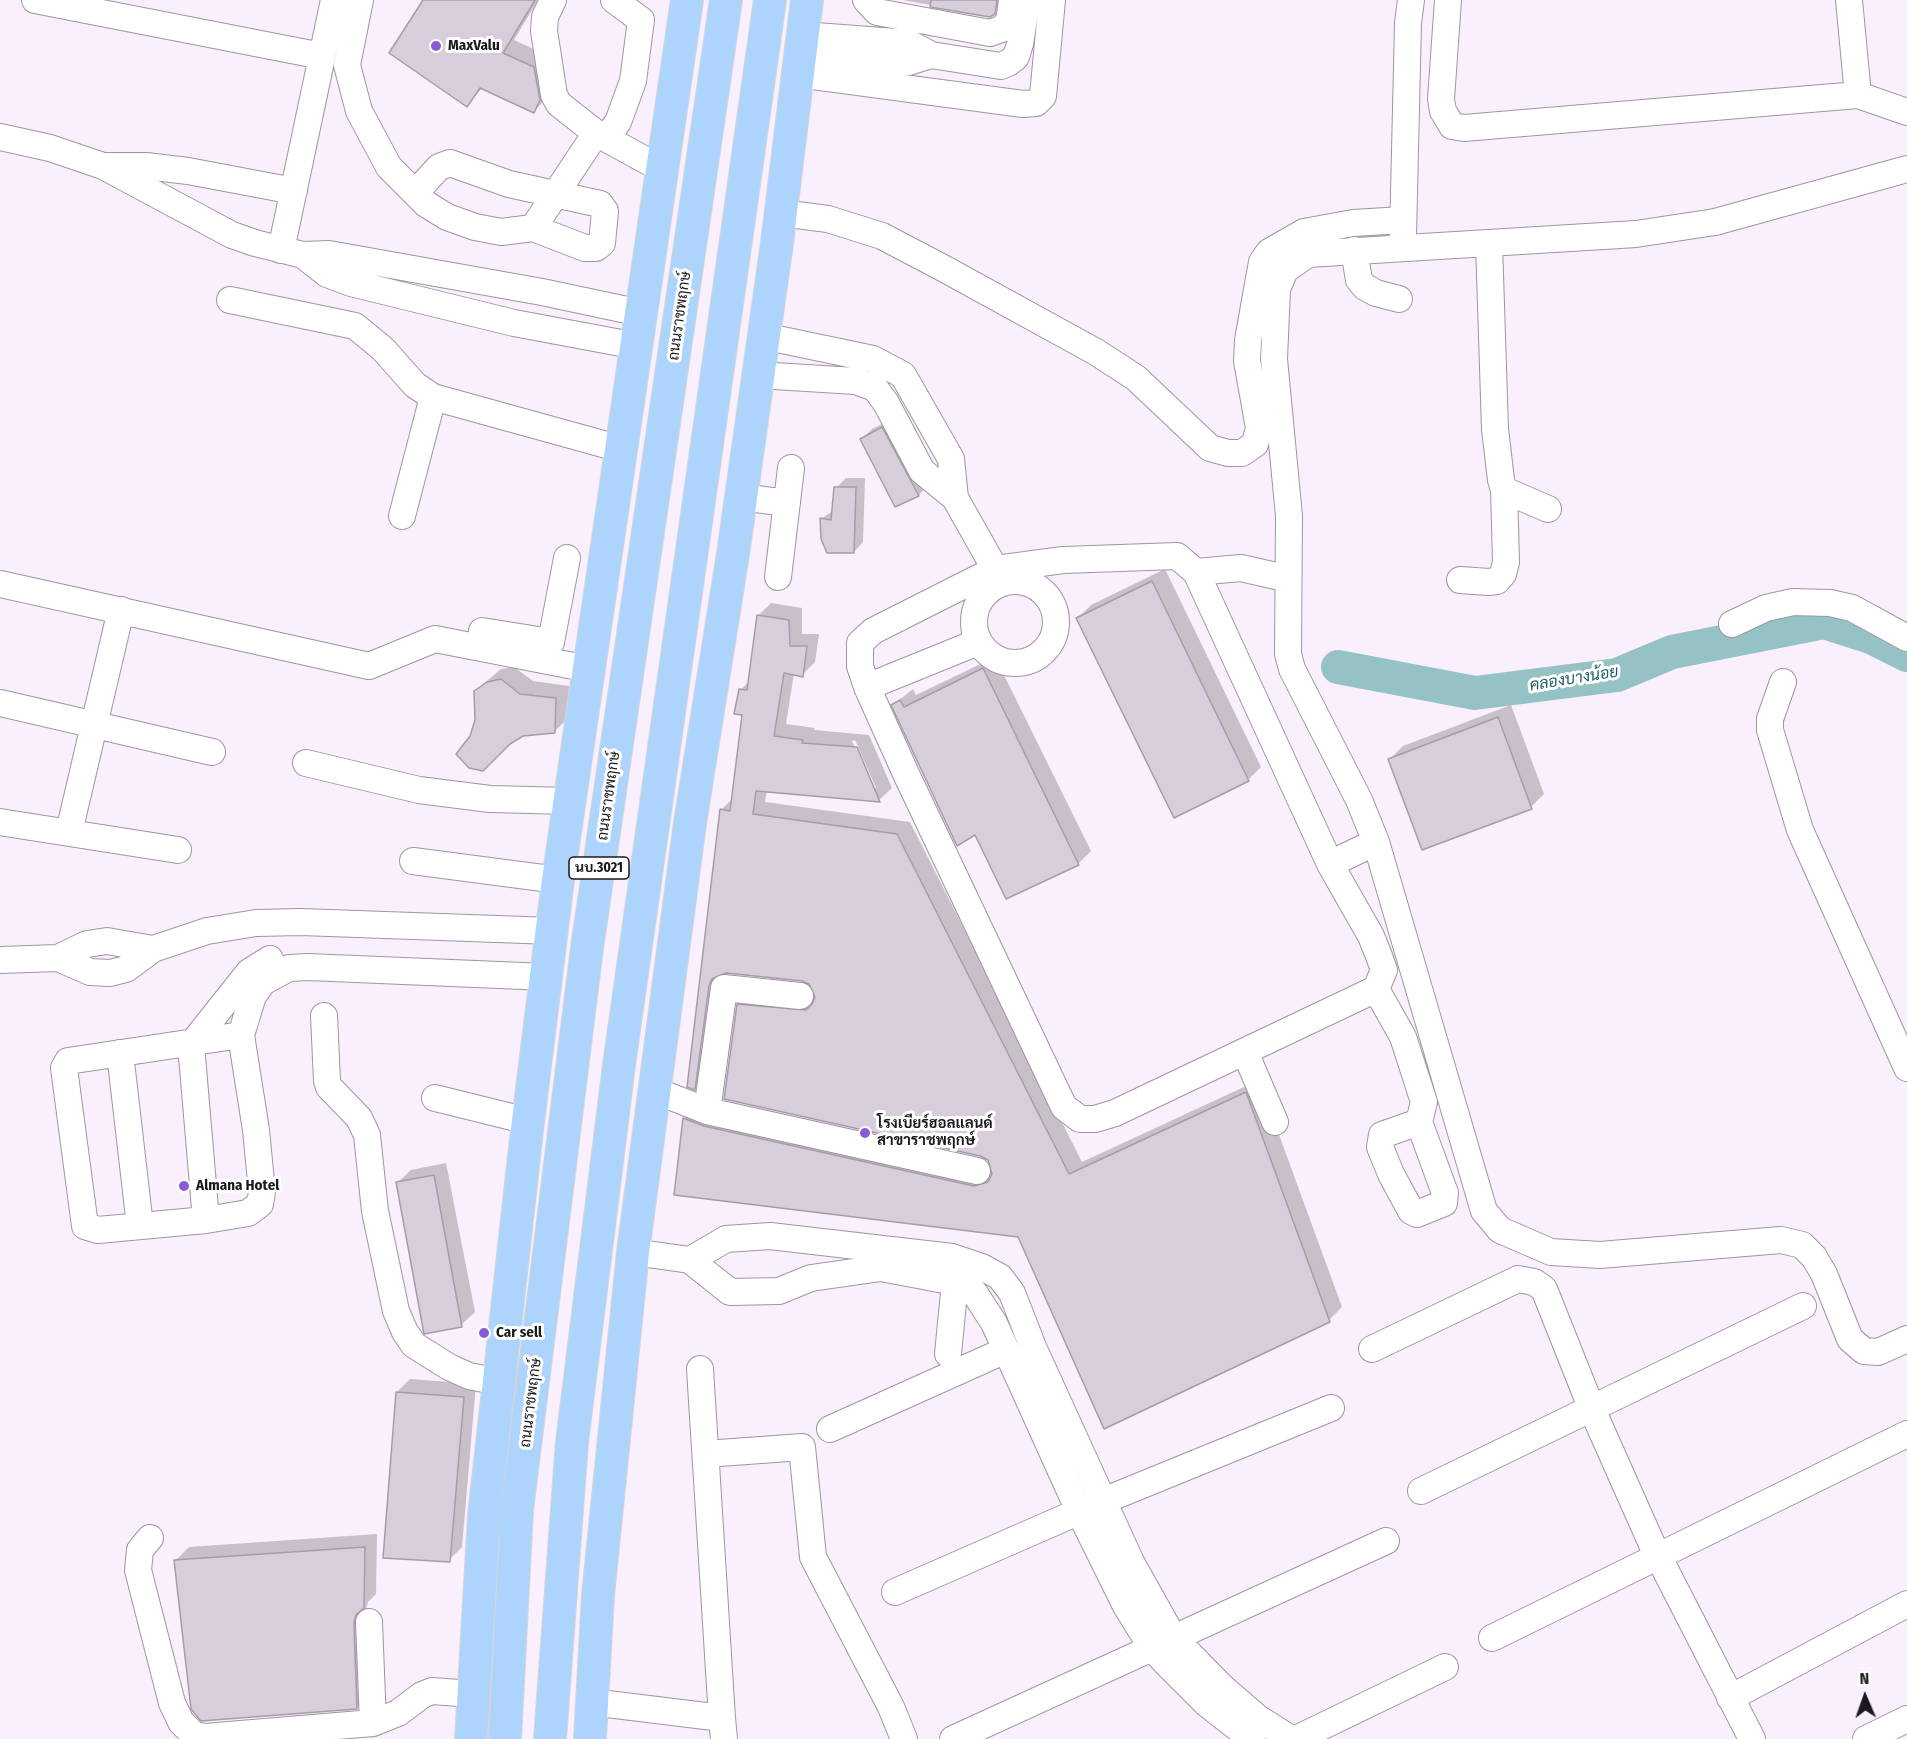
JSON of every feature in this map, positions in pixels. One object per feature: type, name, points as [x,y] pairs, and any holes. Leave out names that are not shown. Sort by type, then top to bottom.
[{"type":"main road","name":"นบ.3021","points":[[471,1739],[484,1516],[509,1310],[528,1121],[558,880],[637,346],[634,312],[663,165],[687,0]]},
{"type":"main road","name":"ถนนราชพฤกษ์","points":[[505,1739],[517,1510],[587,948],[726,0]]},
{"type":"main road","name":"นบ.3021","points":[[550,1739],[572,1442],[636,932],[770,0]]},
{"type":"main road","points":[[735,249],[757,198],[790,64],[802,38]]},
{"type":"main road","points":[[590,1739],[598,1595],[633,1252],[690,823],[741,497],[781,213],[802,38]]},
{"type":"main road","points":[[509,1310],[517,1510]]},
{"type":"main road","points":[[572,1442],[598,1595]]},
{"type":"street","points":[[35,0],[322,56]]},
{"type":"street","points":[[292,253],[294,191],[334,0]]},
{"type":"street","points":[[360,0],[347,64],[351,87],[373,141],[389,167],[415,193],[426,204],[447,217],[475,227],[501,232],[533,228],[585,248],[596,248],[602,243],[605,211],[600,204],[509,184],[450,163],[439,167],[415,193]]},
{"type":"street","points":[[553,0],[545,17],[544,31],[554,95],[566,111],[601,136],[649,162],[663,165]]},
{"type":"street","points":[[533,228],[601,136],[618,122],[630,91],[642,10],[614,0]]},
{"type":"street","points":[[866,0],[877,12],[990,33],[1001,29],[1009,22],[1012,0]]},
{"type":"street","points":[[802,38],[909,43],[931,55],[1001,66],[1016,57],[1027,0]]},
{"type":"street","points":[[802,38],[1023,104],[1036,103],[1043,96],[1052,0]]},
{"type":"street","points":[[1402,248],[1408,23],[1411,0]]},
{"type":"street","points":[[1448,0],[1441,99],[1443,111],[1452,126],[1464,128],[1858,95],[1907,112]]},
{"type":"street","points":[[1850,0],[1858,95]]},
{"type":"street","points":[[0,137],[50,148],[103,166],[232,235],[292,253],[327,274],[351,284],[490,316],[637,346]]},
{"type":"street","points":[[103,166],[146,166],[188,171],[294,191]]},
{"type":"street","points":[[781,213],[828,219],[882,236],[1065,335],[1136,378],[1210,448],[1228,453],[1242,453],[1269,433],[1274,358],[1274,305],[1281,278],[1291,265],[1308,254],[1636,234],[1715,222],[1907,169]]},
{"type":"street","points":[[1403,220],[1353,223],[1304,232],[1269,252],[1263,262],[1248,340],[1247,361],[1258,418],[1269,433],[1287,484],[1289,516],[1287,654],[1292,669],[1359,800],[1376,842],[1484,1211],[1500,1230],[1551,1252],[1590,1254],[1781,1240],[1802,1245],[1814,1257],[1824,1274],[1850,1340],[1864,1351],[1878,1352],[1907,1339]]},
{"type":"street","points":[[1460,580],[1497,581],[1503,574],[1506,562],[1504,490],[1496,429],[1489,243]]},
{"type":"street","points":[[1354,250],[1359,280],[1365,287],[1376,293],[1399,299]]},
{"type":"street","points":[[292,253],[329,254],[634,312]]},
{"type":"street","points":[[490,316],[498,285]]},
{"type":"street","points":[[230,300],[355,326],[376,342],[415,385],[432,397],[621,449]]},
{"type":"street","points":[[763,336],[873,359],[903,375],[951,459],[955,498]]},
{"type":"street","points":[[757,375],[856,381],[874,388],[886,403],[922,471],[955,498],[999,576],[1026,582],[1046,594],[1057,615],[1054,638],[1040,657],[1017,664],[995,658],[978,642],[974,628],[974,614],[980,600],[999,576]]},
{"type":"street","points":[[402,516],[432,397]]},
{"type":"street","points":[[778,577],[791,468]]},
{"type":"street","points":[[1504,490],[1548,509]]},
{"type":"street","points":[[741,497],[787,503]]},
{"type":"street","points":[[1177,556],[1196,572],[1330,864],[1371,936],[1384,970],[1377,989],[1115,1113],[1095,1119],[1080,1119],[1064,1107],[867,687],[858,653],[865,636],[999,576],[1063,560],[1177,556]]},
{"type":"street","points":[[474,630],[550,642],[567,558]]},
{"type":"street","points":[[1196,572],[1241,568],[1276,576]]},
{"type":"street","points":[[0,584],[369,666],[435,639],[589,669]]},
{"type":"street","points":[[561,586],[601,590]]},
{"type":"street","points":[[1732,624],[1766,608],[1793,602],[1830,603],[1852,608],[1907,638]]},
{"type":"street","points":[[69,832],[121,610]]},
{"type":"street","points":[[867,687],[978,642]]},
{"type":"street","points":[[1783,682],[1770,719],[1770,730],[1800,830],[1907,1068]]},
{"type":"street","points":[[0,703],[212,752]]},
{"type":"street","points":[[306,763],[419,790],[490,800],[570,801]]},
{"type":"street","points":[[0,822],[178,850]]},
{"type":"street","points":[[1330,864],[1376,842]]},
{"type":"street","points":[[412,861],[558,880]]},
{"type":"street","points":[[0,960],[58,958],[87,944],[107,941],[153,949],[207,931],[256,922],[553,931]]},
{"type":"street","points":[[206,1220],[192,1045],[249,972],[268,959],[295,952],[373,961],[548,972]]},
{"type":"street","points":[[242,1035],[192,1045],[71,1059],[64,1068],[85,1226],[98,1230],[206,1220],[248,1213],[260,1204],[262,1192],[256,1130],[242,1035],[253,996],[263,982],[289,968],[373,961]]},
{"type":"street","points":[[707,1111],[724,988],[800,996]]},
{"type":"street","points":[[1377,989],[1413,1064],[1424,1102],[1419,1122]]},
{"type":"street","points":[[324,1016],[327,1081],[334,1093],[359,1118],[367,1135],[375,1211],[396,1311],[405,1332],[414,1345],[449,1367],[469,1376],[499,1382]]},
{"type":"street","points":[[1245,1052],[1275,1122]]},
{"type":"street","points":[[120,1053],[140,1226]]},
{"type":"street","points":[[654,1090],[707,1111],[977,1171]]},
{"type":"street","points":[[435,1098],[528,1121]]},
{"type":"street","points":[[690,1260],[726,1239],[770,1236],[952,1257],[982,1267],[1000,1277],[1012,1293],[1131,1562],[1162,1642],[1258,1718],[1294,1739],[1445,1667]]},
{"type":"street","points":[[633,1252],[690,1260],[730,1292],[779,1292],[811,1278],[881,1268],[955,1282],[974,1292],[1004,1346],[1108,1575],[1162,1642],[1207,1704],[1252,1739]]},
{"type":"street","points":[[1372,1349],[1518,1280],[1534,1282],[1544,1289],[1591,1407],[1658,1555],[1752,1739]]},
{"type":"street","points":[[948,1354],[955,1282]]},
{"type":"street","points":[[1421,1491],[1803,1306]]},
{"type":"street","points":[[830,1429],[1004,1346],[1028,1331]]},
{"type":"street","points":[[591,1702],[723,1728],[700,1369]]},
{"type":"street","points":[[895,1592],[1079,1511],[1331,1408]]},
{"type":"street","points":[[1492,1638],[1907,1434]]},
{"type":"street","points":[[706,1454],[802,1447],[813,1557],[891,1707],[904,1739]]},
{"type":"street","points":[[150,1538],[140,1550],[138,1570],[172,1703],[180,1722],[194,1735],[205,1737],[373,1723],[398,1713],[422,1695],[432,1692],[473,1694]]},
{"type":"street","points":[[953,1739],[1386,1541]]},
{"type":"street","points":[[1730,1698],[1907,1604]]},
{"type":"street","points":[[369,1622],[373,1723]]},
{"type":"street","points":[[1866,1739],[1907,1719]]},
{"type":"building","points":[[423,0],[535,0],[503,53],[534,67],[540,100],[534,113],[480,88],[467,107],[389,53]]},
{"type":"building","points":[[931,0],[997,0],[995,14],[990,17],[930,7]]},
{"type":"building","points":[[882,427],[919,496],[895,507],[860,439]]},
{"type":"building","points":[[834,487],[856,487],[854,553],[827,553],[821,539],[820,518],[831,520]]},
{"type":"building","points":[[1152,581],[1249,781],[1174,818],[1076,618]]},
{"type":"building","name":"โรงเบียร์ฮอลแลนด์ สาขาราชพฤกษ์","points":[[757,615],[789,620],[790,646],[807,646],[803,677],[784,673],[774,736],[803,740],[802,743],[857,747],[880,802],[756,791],[753,814],[897,834],[1069,1174],[1246,1092],[1330,1322],[1104,1429],[1018,1237],[674,1195],[683,1118],[704,1126],[974,1186],[988,1182],[992,1174],[988,1160],[980,1156],[724,1099],[737,1004],[806,1010],[815,997],[809,984],[802,981],[726,973],[712,979],[709,986],[695,1090],[687,1087],[720,809],[730,811],[742,715],[734,714],[739,689],[747,690]]},
{"type":"building","points":[[983,668],[1079,865],[1006,899],[975,835],[957,846],[891,705],[900,700],[904,707]]},
{"type":"building","points":[[501,679],[520,694],[556,698],[555,733],[523,736],[510,744],[483,771],[469,768],[456,754],[470,736],[475,720],[474,691],[487,682]]},
{"type":"building","points":[[1498,717],[1532,809],[1422,850],[1388,759]]},
{"type":"building","points":[[434,1175],[462,1327],[424,1334],[396,1182]]},
{"type":"building","points":[[396,1392],[464,1397],[450,1562],[383,1558]]},
{"type":"building","points":[[365,1547],[364,1608],[356,1615],[354,1623],[357,1709],[201,1721],[191,1709],[174,1560]]},
{"type":"waterway","name":"คลองบางน้อย","points":[[1338,667],[1475,693],[1617,675],[1672,652],[1824,622],[1871,637],[1907,655]]},
{"type":"place","name":"MaxValu","points":[[436,46]]},
{"type":"place","name":"โรงเบียร์ฮอลแลนด์ สาขาราชพฤกษ์","points":[[865,1133]]},
{"type":"place","name":"Almana Hotel","points":[[184,1186]]},
{"type":"place","name":"Car sell","points":[[484,1333]]}]
